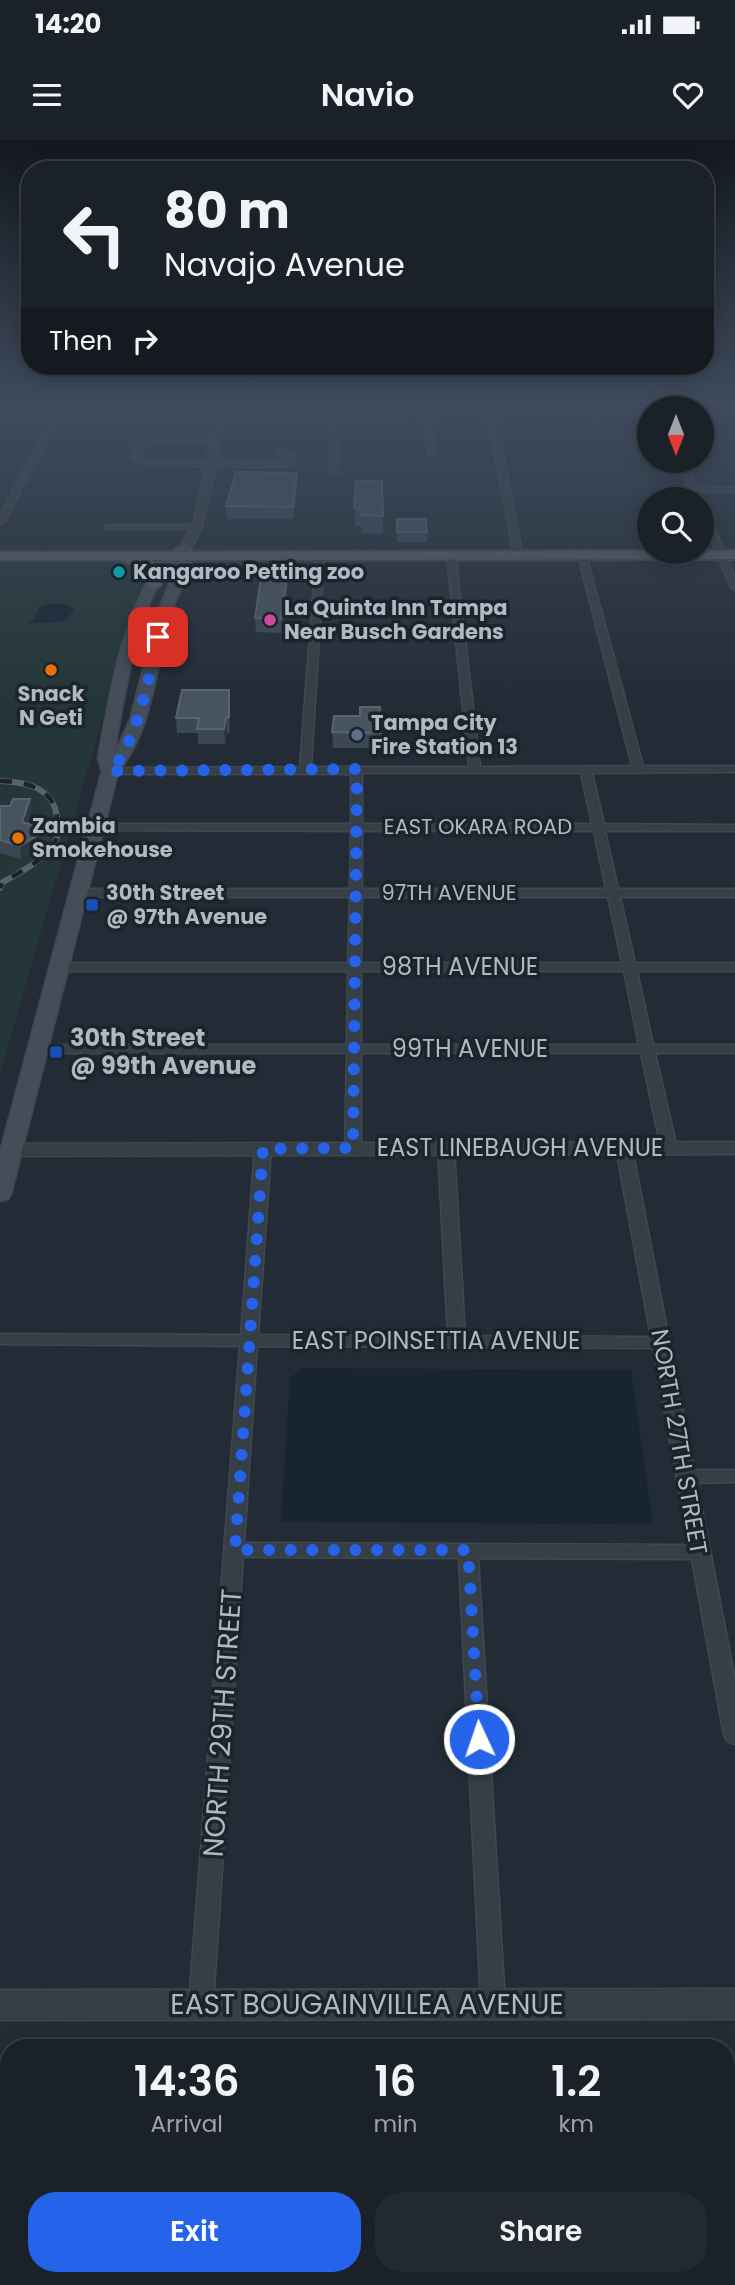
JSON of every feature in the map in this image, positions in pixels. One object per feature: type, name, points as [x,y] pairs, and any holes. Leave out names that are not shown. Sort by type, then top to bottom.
[{"type":"main road","points":[[0,556],[517,548],[637,549]]},
{"type":"main road","points":[[451,555],[460,552],[507,552],[517,548]]},
{"type":"main road","points":[[0,550],[320,555],[582,555],[725,553],[735,549]]},
{"type":"main road","points":[[0,1194],[110,771],[106,759],[118,684],[143,607],[167,562],[182,553]]},
{"type":"main road","points":[[110,771],[121,762],[148,684],[164,612],[182,553]]},
{"type":"main road","points":[[102,556],[144,561],[152,566],[154,585]]},
{"type":"street","points":[[0,522],[10,502]]},
{"type":"street","points":[[182,553],[200,518],[203,502]]},
{"type":"street","points":[[508,502],[517,548]]},
{"type":"street","points":[[108,527],[195,527]]},
{"type":"street","points":[[714,532],[725,553],[735,587]]},
{"type":"street","points":[[305,768],[320,555]]},
{"type":"street","points":[[451,555],[475,769]]},
{"type":"street","points":[[582,555],[638,769]]},
{"type":"street","points":[[110,771],[305,768],[735,769]]},
{"type":"street","points":[[353,1148],[357,769]]},
{"type":"street","points":[[586,769],[669,1148]]},
{"type":"street","name":"EAST OKARA ROAD","points":[[95,827],[735,828]]},
{"type":"street","name":"97TH AVENUE","points":[[78,893],[735,893]]},
{"type":"street","name":"98TH AVENUE","points":[[59,967],[735,967]]},
{"type":"street","name":"99TH AVENUE","points":[[38,1049],[735,1049]]},
{"type":"street","points":[[446,1148],[457,1340]]},
{"type":"street","name":"NORTH 27TH STREET","points":[[624,1148],[698,1552],[735,1735]]},
{"type":"street","name":"EAST LINEBAUGH AVENUE","points":[[12,1150],[735,1148]]},
{"type":"street","name":"NORTH 29TH STREET","points":[[201,2003],[263,1149]]},
{"type":"street","name":"EAST POINSETTIA AVENUE","points":[[0,1339],[661,1343]]},
{"type":"street","points":[[686,1477],[735,1476]]},
{"type":"street","points":[[235,1550],[698,1552]]},
{"type":"street","points":[[468,1550],[493,2003]]},
{"type":"street","name":"EAST BOUGAINVILLEA AVENUE","points":[[0,2005],[735,2004]]},
{"type":"shaded area","points":[[0,560],[124,560],[142,566],[145,570],[0,1074]]},
{"type":"water","points":[[65,604],[75,610],[62,622],[28,623],[34,619],[39,607]]},
{"type":"water","points":[[303,1368],[631,1370],[653,1524],[281,1522],[290,1378]]},
{"type":"building","points":[[227,502],[294,502],[293,507],[226,506]]},
{"type":"building","points":[[354,502],[383,502],[383,516],[361,515],[362,510],[354,508]]},
{"type":"building","points":[[397,519],[426,519],[427,532],[397,532]]},
{"type":"building","points":[[262,570],[288,571],[281,619],[255,618]]},
{"type":"building","points":[[182,690],[229,690],[229,717],[226,717],[224,729],[197,729],[199,718],[176,718]]},
{"type":"building","points":[[360,707],[380,707],[381,733],[332,732],[334,716],[360,716]]},
{"type":"building","points":[[13,799],[30,799],[22,822],[48,829],[20,846],[0,840],[0,806],[10,806]]},
{"type":"railway","points":[[0,781],[28,785],[44,793],[54,807],[58,829],[56,841],[51,848],[29,867],[3,882],[0,888]]},
{"type":"place","name":"Kangaroo Petting zoo","points":[[119,572]]},
{"type":"place","name":"La Quinta Inn Tampa Near Busch Gardens","points":[[270,620]]},
{"type":"place","name":"Snack N Geti","points":[[51,670]]},
{"type":"place","name":"Tampa City Fire Station 13","points":[[357,735]]},
{"type":"place","name":"Zambia Smokehouse","points":[[18,838]]},
{"type":"place","name":"30th Street @ 97th Avenue","points":[[92,905]]},
{"type":"place","name":"30th Street @ 99th Avenue","points":[[56,1052]]},
{"type":"route","points":[[158,637],[148,684],[121,762],[110,771],[357,769],[353,1148],[263,1149],[235,1550],[468,1550],[479,1739]]}]
